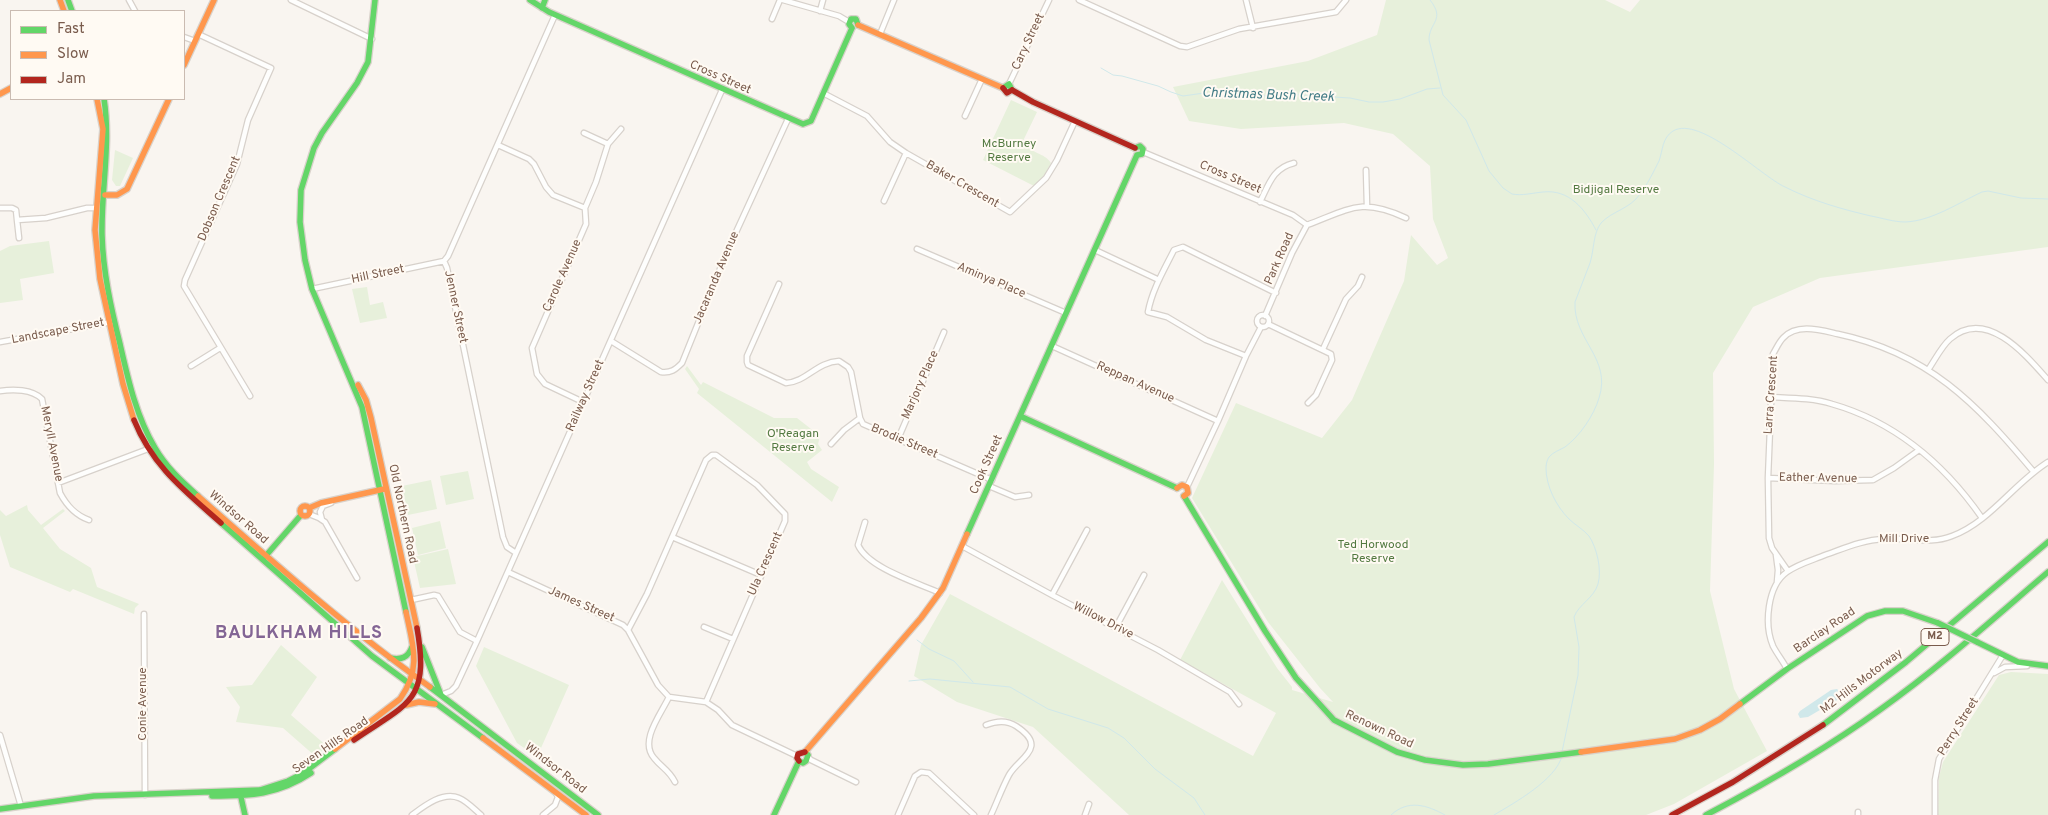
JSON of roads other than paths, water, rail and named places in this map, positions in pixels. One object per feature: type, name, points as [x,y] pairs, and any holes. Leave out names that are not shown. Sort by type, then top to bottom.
[{"type":"main road","points":[[185,63],[214,0]]},
{"type":"main road","name":"Old Northern Road","points":[[374,0],[370,56],[364,70],[314,148],[301,190],[300,222],[305,260],[312,289],[339,351],[344,356],[366,400],[413,644],[415,659],[410,684]]},
{"type":"main road","name":"Cross Street","points":[[530,0],[555,15],[803,124],[808,124],[823,93],[850,25]]},
{"type":"main road","points":[[542,8],[545,0]]},
{"type":"main road","points":[[850,25],[858,25],[880,34],[1003,88],[1007,94],[1011,87],[1028,100],[1135,148],[1140,146],[1143,152],[1141,155],[1137,155],[1134,152],[1135,148]]},
{"type":"main road","name":"Windsor Road","points":[[97,100],[103,129],[95,230],[97,264],[136,408],[152,445],[180,480],[372,656],[586,815]]},
{"type":"main road","name":"Windsor Road","points":[[104,100],[109,141],[102,235],[104,262],[112,321],[130,409],[134,422],[148,449],[167,475],[264,558],[389,658],[441,695],[598,815]]},
{"type":"main road","points":[[98,195],[117,195],[127,189],[169,100]]},
{"type":"main road","name":"Cook Street","points":[[807,755],[940,593],[1137,155]]},
{"type":"main road","points":[[1020,416],[1177,488]]},
{"type":"main road","points":[[1182,485],[1187,487],[1188,493],[1184,496],[1177,494],[1177,488],[1182,485]]},
{"type":"main road","points":[[301,514],[304,516],[308,510],[323,499],[384,489]]},
{"type":"main road","name":"Old Northern Road","points":[[384,489],[418,637],[420,680],[417,689]]},
{"type":"main road","points":[[308,510],[321,503],[348,496]]},
{"type":"main road","name":"Renown Road","points":[[1184,496],[1265,631],[1296,678],[1334,720],[1397,752],[1425,760],[1463,765],[1507,762],[1675,738],[1700,730],[1720,719],[1735,707]]},
{"type":"main road","points":[[264,558],[301,514],[301,507],[308,510]]},
{"type":"main road","name":"M2 Hills Motorway","points":[[1672,815],[1749,773],[1839,712],[1905,662],[2048,542]]},
{"type":"main road","name":"M2","points":[[1706,815],[1781,776],[1858,726],[1902,693],[2048,572]]},
{"type":"main road","name":"Barclay Road","points":[[1735,707],[1860,620],[1874,613],[1890,610],[1909,611],[2018,662],[2048,666]]},
{"type":"main road","points":[[418,637],[441,695]]},
{"type":"main road","points":[[389,658],[401,660],[406,658],[413,644]]},
{"type":"main road","name":"Seven Hills Road","points":[[240,793],[275,786],[302,774],[394,705],[410,684]]},
{"type":"main road","name":"Seven Hills Road","points":[[0,809],[94,796],[240,793],[264,795],[289,787],[304,778],[358,737],[404,707],[417,689]]},
{"type":"main road","points":[[404,707],[423,702],[440,705]]},
{"type":"main road","points":[[774,815],[798,759],[799,752],[807,755],[805,762],[798,759]]},
{"type":"main road","points":[[240,793],[245,815]]},
{"type":"street","points":[[291,0],[372,39]]},
{"type":"street","points":[[772,19],[782,0],[839,16],[850,25]]},
{"type":"street","points":[[820,11],[822,0]]},
{"type":"street","points":[[880,34],[894,0]]},
{"type":"street","name":"Cary Street","points":[[1011,87],[1049,0]]},
{"type":"street","points":[[1079,0],[1180,46],[1187,47],[1229,32],[1336,12],[1346,0]]},
{"type":"street","points":[[1246,0],[1253,28]]},
{"type":"street","name":"Jenner Street","points":[[516,553],[507,547],[503,537],[449,277],[444,261],[448,256],[555,15]]},
{"type":"street","name":"Dobson Crescent","points":[[198,34],[271,68],[248,120],[234,170],[185,280],[186,289],[250,396]]},
{"type":"street","points":[[185,36],[194,41]]},
{"type":"street","points":[[965,116],[982,79]]},
{"type":"street","name":"Railway Street","points":[[441,695],[453,689],[459,680],[722,90]]},
{"type":"street","name":"Baker Crescent","points":[[823,93],[867,116],[890,142],[906,153],[1010,212],[1046,178],[1057,160],[1075,121]]},
{"type":"street","name":"Jacaranda Avenue","points":[[611,341],[661,372],[667,373],[675,370],[682,364],[726,254],[788,119]]},
{"type":"street","name":"Carole Avenue","points":[[584,402],[545,384],[538,374],[532,348],[586,224],[585,208],[596,182],[608,144],[621,129]]},
{"type":"street","points":[[584,133],[608,144]]},
{"type":"street","points":[[498,145],[528,159],[534,164],[546,187],[553,195],[585,208]]},
{"type":"street","name":"Cross Street","points":[[1143,152],[1260,202],[1293,214],[1307,224]]},
{"type":"street","points":[[884,202],[906,153]]},
{"type":"street","points":[[1260,202],[1272,176],[1284,166],[1294,164]]},
{"type":"street","points":[[1366,170],[1367,206]]},
{"type":"street","name":"Park Road","points":[[1265,316],[1292,253],[1307,224],[1358,206],[1387,209],[1406,218]]},
{"type":"street","points":[[0,208],[16,210],[19,238]]},
{"type":"street","points":[[17,220],[46,218],[87,208],[96,208]]},
{"type":"street","points":[[1246,356],[1206,340],[1167,317],[1148,312],[1151,296],[1158,280],[1174,250],[1183,247],[1276,293]]},
{"type":"street","name":"Aminya Place","points":[[917,249],[1066,313]]},
{"type":"street","points":[[1095,250],[1158,280]]},
{"type":"street","name":"Hill Street","points":[[312,289],[444,261]]},
{"type":"street","points":[[1323,349],[1346,299],[1358,286],[1362,277]]},
{"type":"street","name":"Brodie Street","points":[[779,284],[748,356],[747,362],[751,367],[786,383],[800,380],[825,363],[839,361],[844,363],[851,372],[860,418],[863,424],[990,483],[1015,497],[1029,495]]},
{"type":"street","points":[[1261,327],[1258,325],[1257,319],[1262,315],[1269,320],[1268,324]]},
{"type":"street","name":"Landscape Street","points":[[0,342],[112,321]]},
{"type":"street","points":[[1268,324],[1331,354],[1332,360],[1316,395],[1308,403]]},
{"type":"street","points":[[1261,327],[1264,328],[1268,324]]},
{"type":"street","points":[[1187,487],[1261,327]]},
{"type":"street","name":"Larra Crescent","points":[[1788,571],[1776,554],[1769,538],[1768,478],[1773,354],[1783,337],[1800,329],[1820,330],[1882,346],[1919,363],[1949,384],[1975,406],[2034,471]]},
{"type":"street","points":[[1928,370],[1952,337],[1967,330],[1984,329],[2003,337],[2048,380]]},
{"type":"street","name":"Marjory Place","points":[[898,439],[944,332]]},
{"type":"street","name":"Reppan Avenue","points":[[1052,346],[1218,421]]},
{"type":"street","points":[[191,366],[220,348]]},
{"type":"street","name":"Meryll Avenue","points":[[0,390],[37,394],[42,399],[60,493],[68,506],[80,517],[89,520]]},
{"type":"street","points":[[1771,396],[1831,403],[1872,418],[1905,437],[1940,469],[1971,502],[1982,518]]},
{"type":"street","points":[[831,444],[844,430],[860,418]]},
{"type":"street","points":[[58,483],[148,449]]},
{"type":"street","points":[[628,630],[706,460],[712,455],[711,449]]},
{"type":"street","name":"Eather Avenue","points":[[1768,478],[1835,481],[1873,480],[1919,450]]},
{"type":"street","name":"Ula Crescent","points":[[706,702],[785,521],[785,514],[757,485],[716,455],[712,455]]},
{"type":"street","name":"Mill Drive","points":[[1787,669],[1773,646],[1769,633],[1770,606],[1776,584],[1788,571],[1842,549],[1866,542],[1894,538],[1932,540],[1949,538],[1962,532],[1982,518],[2034,471],[2048,462]]},
{"type":"street","points":[[322,520],[320,512],[323,506],[336,500]]},
{"type":"street","points":[[308,510],[322,520],[331,531],[357,578]]},
{"type":"street","points":[[866,522],[858,545],[863,554],[878,565],[940,593]]},
{"type":"street","points":[[1052,595],[1086,530]]},
{"type":"street","points":[[672,537],[761,575]]},
{"type":"street","name":"Willow Drive","points":[[962,546],[1116,627],[1230,692],[1239,704]]},
{"type":"street","points":[[1776,554],[1778,570],[1776,584]]},
{"type":"street","name":"James Street","points":[[508,572],[616,621],[628,630],[658,685],[670,697]]},
{"type":"street","points":[[1116,627],[1144,574]]},
{"type":"street","points":[[411,600],[436,595],[460,632],[477,641]]},
{"type":"street","name":"Conie Avenue","points":[[144,614],[145,795]]},
{"type":"street","points":[[704,627],[733,639]]},
{"type":"street","name":"Perry Street","points":[[1935,815],[1934,780],[1939,759],[2003,655]]},
{"type":"street","points":[[1993,674],[2010,666],[2038,666]]},
{"type":"street","points":[[675,782],[670,772],[649,753],[648,744],[670,697],[706,702],[718,710],[732,725],[798,759]]},
{"type":"street","points":[[986,725],[1003,722],[1013,724],[1027,736],[1031,746],[1030,754],[1009,774],[991,815]]},
{"type":"street","points":[[0,736],[21,806]]},
{"type":"street","points":[[807,755],[815,763],[856,782]]},
{"type":"street","points":[[898,815],[915,776],[921,772],[928,773],[974,815]]},
{"type":"street","points":[[543,815],[555,805],[558,797],[555,792]]},
{"type":"street","points":[[412,815],[429,802],[458,797],[481,815]]},
{"type":"street","points":[[1084,815],[1089,804]]},
{"type":"water","points":[[1837,689],[1841,696],[1808,717],[1800,718],[1798,714],[1800,711],[1831,690]]},
{"type":"waterway","points":[[1430,0],[1435,7],[1437,17],[1431,29],[1429,40],[1443,95],[1466,120],[1489,171],[1503,188],[1512,194],[1523,195],[1552,192],[1568,197],[1587,215],[1596,230]]},
{"type":"waterway","name":"Christmas Bush Creek","points":[[1101,68],[1113,75],[1158,86],[1183,96],[1204,93],[1237,98],[1286,94],[1383,102],[1400,99],[1427,89],[1440,88]]},
{"type":"waterway","points":[[1562,752],[1578,675],[1579,647],[1574,617],[1579,608],[1596,589],[1599,578],[1599,566],[1589,536],[1564,514],[1556,502],[1546,475],[1546,464],[1551,455],[1571,442],[1586,425],[1599,398],[1602,384],[1600,371],[1597,360],[1580,327],[1576,315],[1575,302],[1590,263],[1596,232],[1605,219],[1631,203],[1642,191],[1659,161],[1669,134],[1685,128],[1699,131],[1730,149],[1785,187],[1838,207],[1892,221],[1905,222],[1925,218],[1988,191],[2021,198],[2048,199]]},
{"type":"waterway","points":[[917,640],[929,649],[954,661],[973,682]]},
{"type":"waterway","points":[[909,681],[930,679],[1010,687],[1048,709],[1108,728],[1124,738],[1155,769],[1194,798],[1205,815]]},
{"type":"waterway","points":[[1494,815],[1543,782],[1552,774],[1562,756]]},
{"type":"waterway","points":[[1391,815],[1397,810],[1411,805],[1424,806],[1445,815]]},
{"type":"district","name":"BAULKHAM HILLS","points":[[299,634]]},
{"type":"park label","name":"McBurney Reserve","points":[[1009,152]]},
{"type":"park label","name":"Bidjigal Reserve","points":[[1616,191]]},
{"type":"park label","name":"O'Reagan Reserve","points":[[793,442]]},
{"type":"park label","name":"Ted Horwood Reserve","points":[[1373,553]]}]
